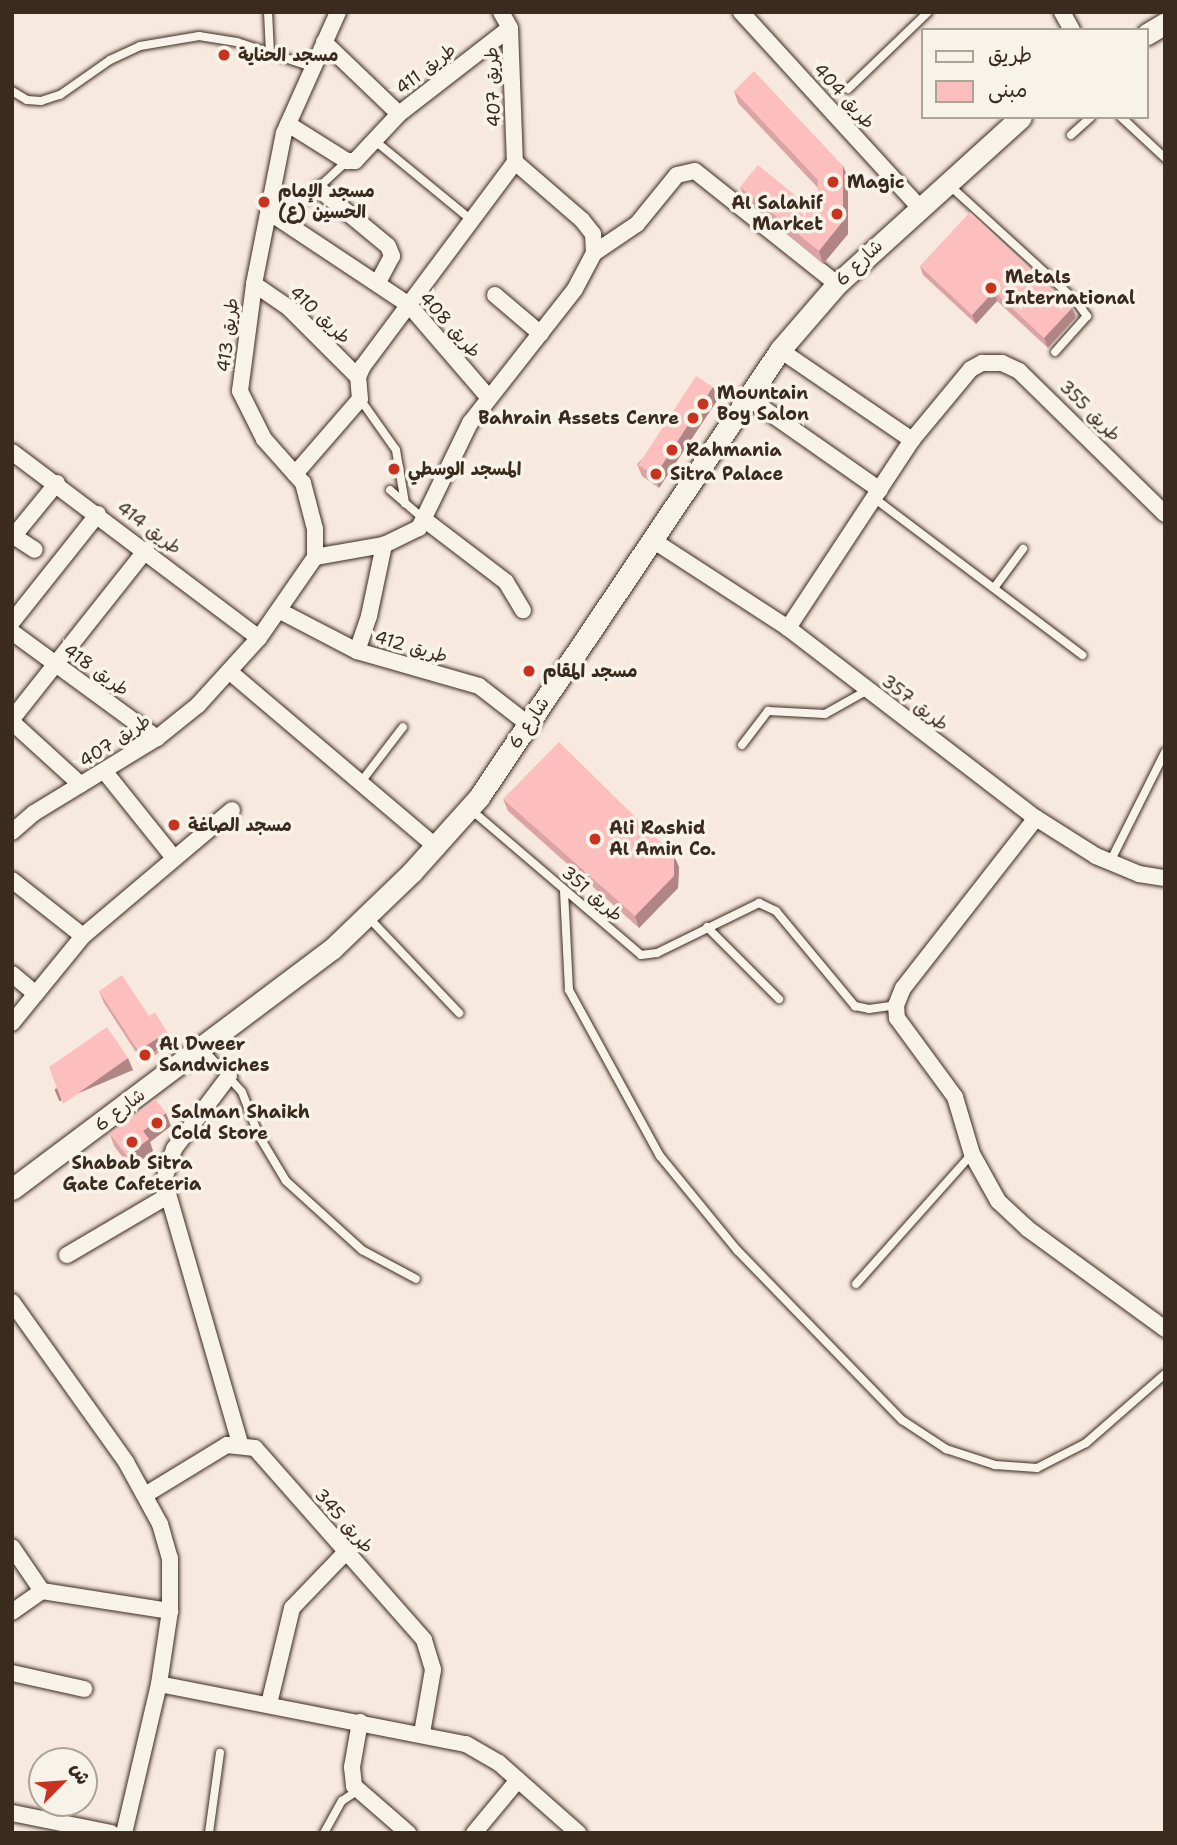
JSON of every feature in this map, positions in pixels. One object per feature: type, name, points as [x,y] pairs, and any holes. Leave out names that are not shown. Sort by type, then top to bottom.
[{"type":"street","name":"طريق 413","points":[[315,557],[310,505],[295,474],[264,439],[240,391],[254,284],[288,124],[338,12]]},
{"type":"street","name":"طريق 407","points":[[501,12],[510,28],[515,162]]},
{"type":"street","name":"طريق 404","points":[[741,12],[918,206]]},
{"type":"street","points":[[1062,12],[1071,28]]},
{"type":"street","points":[[1149,33],[1165,23]]},
{"type":"street","name":"طريق 411","points":[[346,161],[355,161],[399,114],[510,28]]},
{"type":"street","name":"طريق 411","points":[[324,42],[399,114]]},
{"type":"street","name":"شارع 6","points":[[12,1189],[332,949],[435,846],[469,808],[528,724],[780,349],[837,284],[918,206],[1019,119]]},
{"type":"street","points":[[288,124],[346,161]]},
{"type":"street","points":[[295,474],[360,398],[358,377],[469,218],[515,162],[582,220],[593,234],[594,253]]},
{"type":"street","points":[[259,638],[315,557],[384,545],[419,528],[470,423],[541,334],[594,253],[637,225],[677,175],[695,171],[837,284]]},
{"type":"street","points":[[319,189],[388,246],[392,256],[377,282]]},
{"type":"street","name":"طريق 408","points":[[270,206],[409,305],[489,398]]},
{"type":"street","name":"طريق 410","points":[[254,284],[289,308],[358,377]]},
{"type":"street","points":[[495,295],[541,334]]},
{"type":"street","points":[[780,349],[912,440],[788,628]]},
{"type":"street","name":"طريق 355","points":[[912,440],[975,366],[1002,363],[1019,370],[1165,514]]},
{"type":"street","points":[[747,397],[877,494]]},
{"type":"street","name":"طريق 414","points":[[13,453],[57,483],[259,638]]},
{"type":"street","points":[[34,551],[13,536],[57,483]]},
{"type":"street","points":[[12,622],[98,514]]},
{"type":"street","points":[[425,520],[506,582],[523,610]]},
{"type":"street","name":"طريق 357","points":[[651,538],[788,628],[1036,818],[1110,862],[1139,874],[1165,878]]},
{"type":"street","points":[[356,651],[378,583],[384,545]]},
{"type":"street","points":[[81,785],[12,720],[146,550]]},
{"type":"street","name":"طريق 412","points":[[280,611],[356,651],[480,686],[528,724]]},
{"type":"street","name":"طريق 418","points":[[12,632],[157,738]]},
{"type":"street","name":"طريق 407","points":[[12,832],[157,738],[230,672],[259,638]]},
{"type":"street","points":[[230,672],[435,846]]},
{"type":"street","points":[[105,772],[174,858]]},
{"type":"street","points":[[12,1023],[83,936],[232,810]]},
{"type":"street","points":[[1036,818],[903,988],[896,1005],[897,1018],[956,1097],[972,1154],[998,1201],[1028,1229],[1165,1329]]},
{"type":"street","points":[[12,880],[83,936]]},
{"type":"street","points":[[12,974],[36,994]]},
{"type":"street","points":[[145,1495],[222,1447],[240,1443],[189,1258],[166,1197],[167,1164],[174,1149],[229,1076]]},
{"type":"street","points":[[67,1255],[166,1197]]},
{"type":"street","points":[[12,1302],[145,1495],[170,1558],[170,1611],[159,1684],[124,1833]]},
{"type":"street","name":"طريق 345","points":[[240,1443],[261,1453],[429,1650],[433,1670],[422,1733]]},
{"type":"street","points":[[12,1547],[42,1591]]},
{"type":"street","points":[[269,1704],[292,1608],[345,1553]]},
{"type":"street","points":[[12,1612],[42,1591],[170,1611]]},
{"type":"street","points":[[12,1673],[84,1689]]},
{"type":"street","points":[[159,1684],[422,1733],[477,1750],[518,1780],[578,1833]]},
{"type":"street","points":[[360,1722],[352,1773],[357,1791],[408,1833]]},
{"type":"street","points":[[474,1833],[518,1780]]},
{"type":"street","points":[[12,1813],[111,1833]]},
{"type":"lane","points":[[268,12],[270,52]]},
{"type":"lane","points":[[848,89],[928,12]]},
{"type":"lane","points":[[12,91],[27,100],[60,95],[110,60],[170,38],[199,36],[270,52],[315,68]]},
{"type":"lane","points":[[1071,135],[1089,119]]},
{"type":"lane","points":[[1123,119],[1165,158]]},
{"type":"lane","points":[[374,140],[469,218]]},
{"type":"lane","points":[[270,206],[304,201],[346,161]]},
{"type":"lane","points":[[946,182],[1076,301],[1087,316],[1055,352]]},
{"type":"lane","points":[[360,398],[396,450],[405,503]]},
{"type":"lane","points":[[390,490],[425,520]]},
{"type":"lane","points":[[877,494],[1082,655]]},
{"type":"lane","points":[[995,588],[1023,549]]},
{"type":"lane","points":[[742,745],[768,710],[825,714],[868,690]]},
{"type":"lane","points":[[361,782],[403,727]]},
{"type":"lane","points":[[1110,862],[1165,752]]},
{"type":"lane","name":"طريق 351","points":[[469,808],[641,955],[657,953],[707,927]]},
{"type":"lane","points":[[564,891],[569,990],[660,1156],[737,1250],[902,1420],[946,1449],[995,1465],[1037,1468],[1086,1443],[1165,1374]]},
{"type":"lane","points":[[779,999],[707,927],[750,904],[768,905],[855,1006],[896,1005]]},
{"type":"lane","points":[[367,916],[459,1013]]},
{"type":"lane","points":[[202,1048],[242,1092],[259,1136],[286,1181],[362,1250],[416,1279]]},
{"type":"lane","points":[[856,1284],[972,1154]]},
{"type":"lane","points":[[209,1833],[220,1753]]},
{"type":"lane","points":[[324,1833],[342,1801],[357,1791]]},
{"type":"building","points":[[754,71],[843,166],[843,221],[819,251],[740,187],[758,165],[817,213],[818,180],[734,91]]},
{"type":"building","name":"Metals International","points":[[970,212],[1072,308],[1044,338],[994,291],[972,315],[920,266]]},
{"type":"building","points":[[696,376],[713,387],[655,476],[638,465]]},
{"type":"building","name":"Ali Rashid Al Amin Co.","points":[[559,742],[674,855],[674,876],[635,916],[503,799]]},
{"type":"building","points":[[122,975],[149,1016],[155,1012],[167,1032],[138,1051],[99,991]]},
{"type":"building","points":[[107,1027],[128,1058],[63,1104],[49,1067]]},
{"type":"building","points":[[155,1099],[166,1113],[143,1131],[149,1139],[127,1156],[110,1134]]},
{"type":"place","name":"مسجد الحناية","points":[[224,55]]},
{"type":"place","name":"Magic","points":[[833,182]]},
{"type":"place","name":"مسجد الإمام الحسين (ع)","points":[[264,202]]},
{"type":"place","name":"Al Salahif Market","points":[[837,214]]},
{"type":"place","name":"Metals International","points":[[991,288]]},
{"type":"place","name":"Mountain Boy Salon","points":[[703,404]]},
{"type":"place","name":"Bahrain Assets Cenre","points":[[693,418]]},
{"type":"place","name":"Rahmania","points":[[672,450]]},
{"type":"place","name":"المسجد الوسطي","points":[[394,469]]},
{"type":"place","name":"Sitra Palace","points":[[656,474]]},
{"type":"place","name":"مسجد المقام","points":[[529,671]]},
{"type":"place","name":"مسجد الصاغة","points":[[174,825]]},
{"type":"place","name":"Ali Rashid Al Amin Co.","points":[[595,839]]},
{"type":"place","name":"Al Dweer Sandwiches","points":[[145,1055]]},
{"type":"place","name":"Salman Shaikh Cold Store","points":[[157,1123]]},
{"type":"place","name":"Shabab Sitra Gate Cafeteria","points":[[132,1142]]}]
